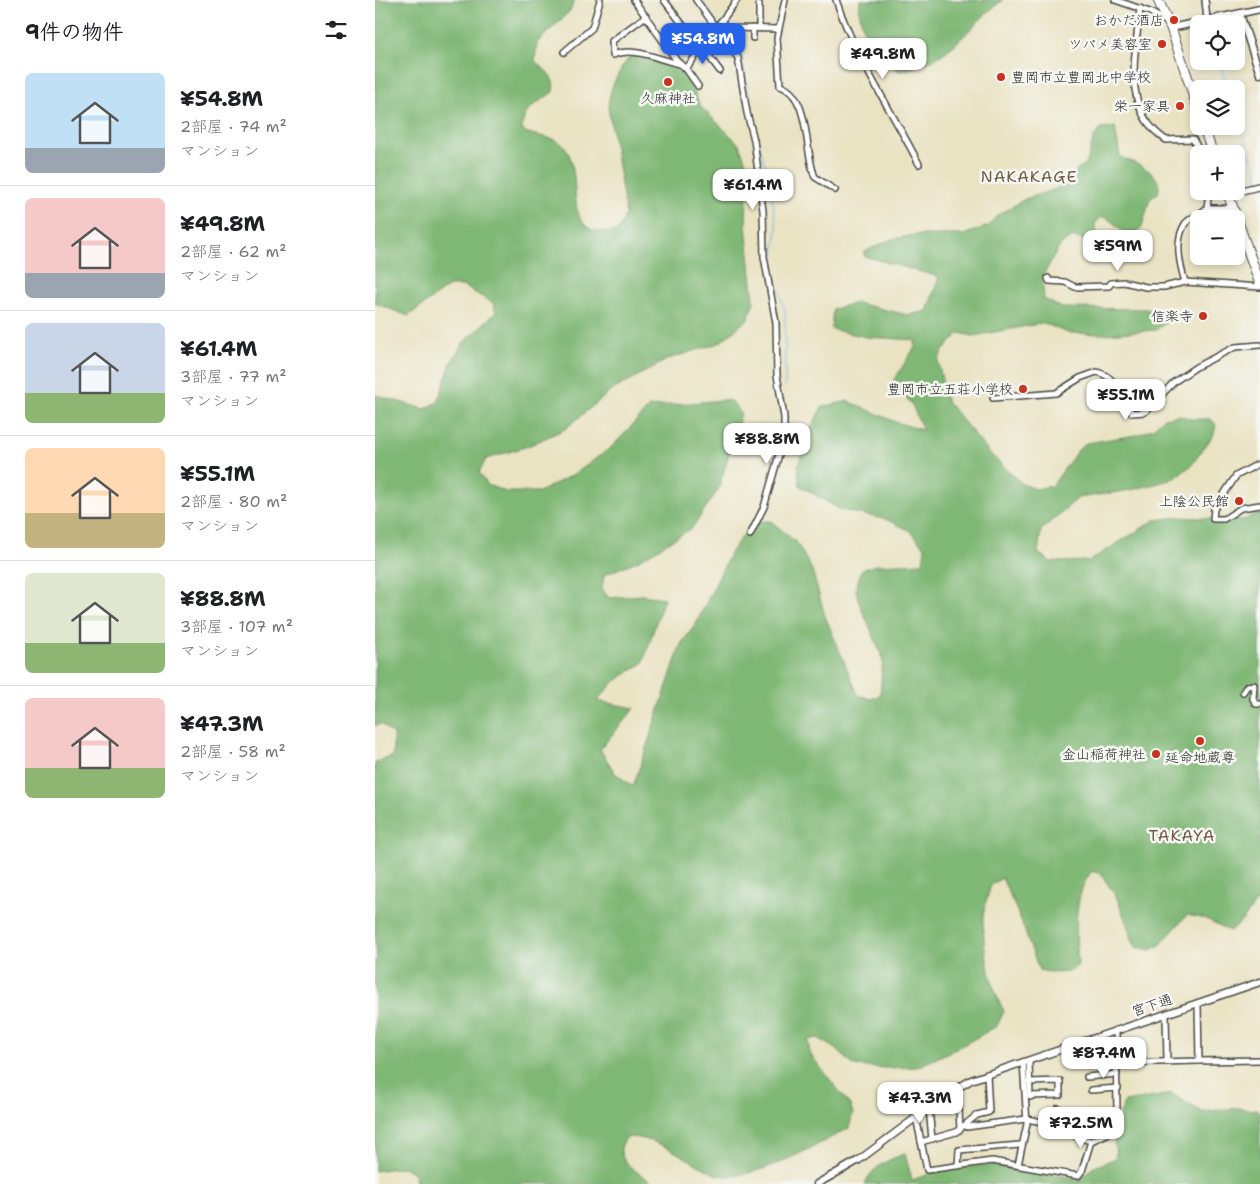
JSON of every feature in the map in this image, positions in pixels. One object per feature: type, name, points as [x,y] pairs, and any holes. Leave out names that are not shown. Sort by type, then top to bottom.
[{"type":"highway","points":[[1158,0],[1170,26],[1190,85]]},
{"type":"highway","points":[[1230,200],[1260,285]]},
{"type":"street","points":[[564,52],[592,28],[600,0]]},
{"type":"street","points":[[634,0],[698,86]]},
{"type":"street","points":[[664,0],[720,71]]},
{"type":"street","points":[[696,0],[738,58],[747,113],[754,140],[763,210],[764,257],[776,324],[777,375],[784,417],[784,437],[779,460],[764,507],[751,535]]},
{"type":"street","points":[[686,69],[737,0]]},
{"type":"street","points":[[785,0],[777,29],[780,86],[791,91],[802,116],[815,177],[835,190]]},
{"type":"street","points":[[836,0],[861,59],[896,118],[919,164]]},
{"type":"street","points":[[1115,0],[1154,14],[1170,26],[1190,22]]},
{"type":"street","points":[[1205,0],[1207,15]]},
{"type":"street","points":[[753,38],[759,4]]},
{"type":"street","points":[[1140,8],[1133,58],[1136,97],[1142,117],[1166,140],[1193,139],[1198,135]]},
{"type":"street","points":[[1233,15],[1260,9]]},
{"type":"street","points":[[1240,14],[1258,60],[1260,74]]},
{"type":"street","points":[[646,16],[612,41],[613,55],[621,52],[637,53],[680,64]]},
{"type":"street","points":[[721,21],[727,28],[777,29]]},
{"type":"street","points":[[1193,139],[1196,145]]},
{"type":"street","points":[[1245,189],[1260,186]]},
{"type":"street","points":[[1207,208],[1208,200]]},
{"type":"street","points":[[1185,282],[1181,269],[1179,248],[1184,225],[1207,208],[1233,208]]},
{"type":"street","points":[[1048,278],[1049,281],[1065,282],[1075,288],[1109,286],[1111,283],[1124,282],[1146,287],[1163,288],[1185,282],[1260,285]]},
{"type":"street","points":[[993,398],[1056,393],[1080,378],[1097,372],[1112,378],[1128,408],[1133,413],[1139,414],[1145,412],[1174,382],[1196,367],[1235,346],[1260,345]]},
{"type":"street","points":[[1260,463],[1236,476],[1214,509],[1213,519],[1224,519],[1241,508],[1260,505]]},
{"type":"street","points":[[1243,693],[1247,686],[1254,685],[1253,699],[1256,704],[1260,704]]},
{"type":"street","name":"宮下通","points":[[817,1184],[859,1160],[958,1088],[987,1074],[1260,982]]},
{"type":"street","points":[[1198,1002],[1199,1061]]},
{"type":"street","points":[[1166,1014],[1167,1062]]},
{"type":"street","points":[[1058,1108],[1080,1116],[1108,1115],[1118,1111],[1116,1030]]},
{"type":"street","points":[[1117,1063],[1260,1060]]},
{"type":"street","points":[[1026,1061],[1030,1098],[1060,1095],[1060,1081],[1029,1082]]},
{"type":"street","points":[[1018,1165],[1027,1119],[1026,1061]]},
{"type":"street","points":[[921,1142],[960,1130],[977,1115],[989,1112],[987,1074]]},
{"type":"street","points":[[1087,1077],[1117,1074]]},
{"type":"street","points":[[958,1088],[960,1130]]},
{"type":"street","points":[[1091,1090],[1117,1088]]},
{"type":"street","points":[[929,1108],[931,1139]]},
{"type":"street","points":[[967,1126],[1027,1119],[1069,1127],[1077,1137],[1091,1141],[1107,1134],[1108,1115]]},
{"type":"street","points":[[916,1117],[927,1170],[992,1161],[1078,1176],[1082,1171],[1091,1141]]},
{"type":"street","points":[[958,1166],[959,1150],[1021,1145]]},
{"type":"green space","points":[[375,0],[575,0],[570,11],[537,43],[535,61],[552,78],[554,87],[553,92],[528,112],[522,130],[556,140],[565,147],[571,160],[574,174],[579,217],[586,226],[599,231],[618,231],[626,214],[608,107],[615,80],[631,55],[652,57],[683,70],[688,75],[700,106],[739,144],[748,168],[746,225],[754,302],[748,319],[719,343],[668,359],[611,391],[565,429],[528,446],[486,459],[479,473],[488,485],[506,492],[539,492],[576,473],[613,446],[649,407],[723,400],[732,401],[741,414],[718,490],[692,528],[639,560],[604,575],[602,589],[609,598],[642,595],[664,598],[643,663],[615,681],[597,701],[635,708],[600,749],[615,773],[633,787],[681,644],[696,624],[731,552],[753,521],[771,521],[797,543],[812,570],[825,616],[858,695],[871,699],[880,695],[883,658],[858,600],[856,589],[861,570],[876,565],[923,563],[925,548],[909,530],[885,519],[841,510],[800,486],[798,467],[806,438],[822,407],[848,401],[898,423],[923,430],[911,403],[892,383],[915,347],[915,340],[866,337],[831,329],[833,309],[856,303],[908,315],[927,311],[939,277],[864,256],[864,252],[892,239],[916,235],[963,235],[988,226],[998,215],[1025,199],[1056,189],[1087,162],[1094,137],[1101,129],[1115,127],[1120,157],[1153,174],[1159,186],[1158,193],[1150,199],[1142,227],[1129,236],[1106,217],[1100,218],[1095,224],[1097,239],[1094,243],[1074,237],[1061,244],[1042,277],[1044,299],[1062,308],[1146,309],[1171,313],[1172,318],[1156,330],[1106,334],[1067,333],[1044,323],[973,336],[959,333],[943,351],[938,360],[946,400],[990,454],[1023,484],[1036,489],[1052,486],[1078,450],[1086,443],[1136,435],[1152,429],[1164,418],[1179,415],[1191,419],[1211,419],[1216,425],[1214,434],[1191,466],[1170,480],[1131,490],[1078,498],[1041,530],[1038,553],[1051,562],[1089,561],[1155,520],[1178,517],[1244,520],[1260,512],[1260,897],[1242,921],[1230,931],[1206,919],[1187,915],[1158,947],[1150,950],[1135,947],[1117,898],[1101,874],[1092,871],[1081,892],[1078,904],[1076,929],[1078,965],[1065,972],[1049,972],[1039,970],[1021,920],[1002,878],[991,885],[983,920],[988,967],[999,1002],[1004,1011],[997,1026],[956,1049],[917,1067],[854,1066],[835,1048],[818,1038],[808,1040],[810,1054],[850,1105],[853,1113],[849,1128],[803,1152],[765,1168],[747,1173],[731,1176],[717,1175],[656,1143],[627,1137],[622,1145],[621,1152],[623,1158],[627,1164],[654,1184],[416,1184],[415,1174],[404,1167],[375,1171],[375,961],[377,958],[375,945],[375,763],[393,756],[393,735],[381,724],[375,726],[375,395],[425,409],[438,402],[451,363],[463,343],[496,312],[493,303],[463,286],[449,286],[408,316],[375,303]]},
{"type":"green space","points":[[860,0],[1003,0],[946,51],[919,66],[900,71],[880,58],[867,39],[860,15]]},
{"type":"green space","points":[[1172,1094],[1202,1112],[1237,1108],[1256,1110],[1260,1114],[1260,1184],[865,1184],[871,1173],[881,1165],[905,1154],[912,1180],[938,1171],[992,1164],[1075,1178],[1083,1176],[1092,1168],[1116,1158],[1114,1135],[1124,1102]]},
{"type":"waterway","points":[[701,0],[718,23]]},
{"type":"waterway","points":[[1201,0],[1204,15]]},
{"type":"waterway","points":[[720,26],[741,55],[748,91],[748,107]]},
{"type":"waterway","points":[[1222,70],[1225,80]]},
{"type":"waterway","points":[[749,111],[769,178],[777,229],[773,259],[776,283],[785,310],[785,386]]},
{"type":"waterway","points":[[1243,135],[1260,183]]},
{"type":"place","name":"おかだ酒店","points":[[1174,20]]},
{"type":"place","name":"ツバメ美容室","points":[[1162,44]]},
{"type":"place","name":"豊岡市立豊岡北中学校","points":[[1001,77]]},
{"type":"place","name":"久麻神社","points":[[668,82]]},
{"type":"place","name":"栄一家具","points":[[1180,106]]},
{"type":"place","name":"信楽寺","points":[[1203,316]]},
{"type":"place","name":"豊岡市立五荘小学校","points":[[1023,389]]},
{"type":"place","name":"上陰公民館","points":[[1239,501]]},
{"type":"place","name":"延命地蔵尊","points":[[1200,741]]},
{"type":"place","name":"金山稲荷神社","points":[[1156,754]]},
{"type":"district","name":"NAKAKAGE","points":[[1029,176]]},
{"type":"district","name":"TAKAYA","points":[[1182,835]]}]
